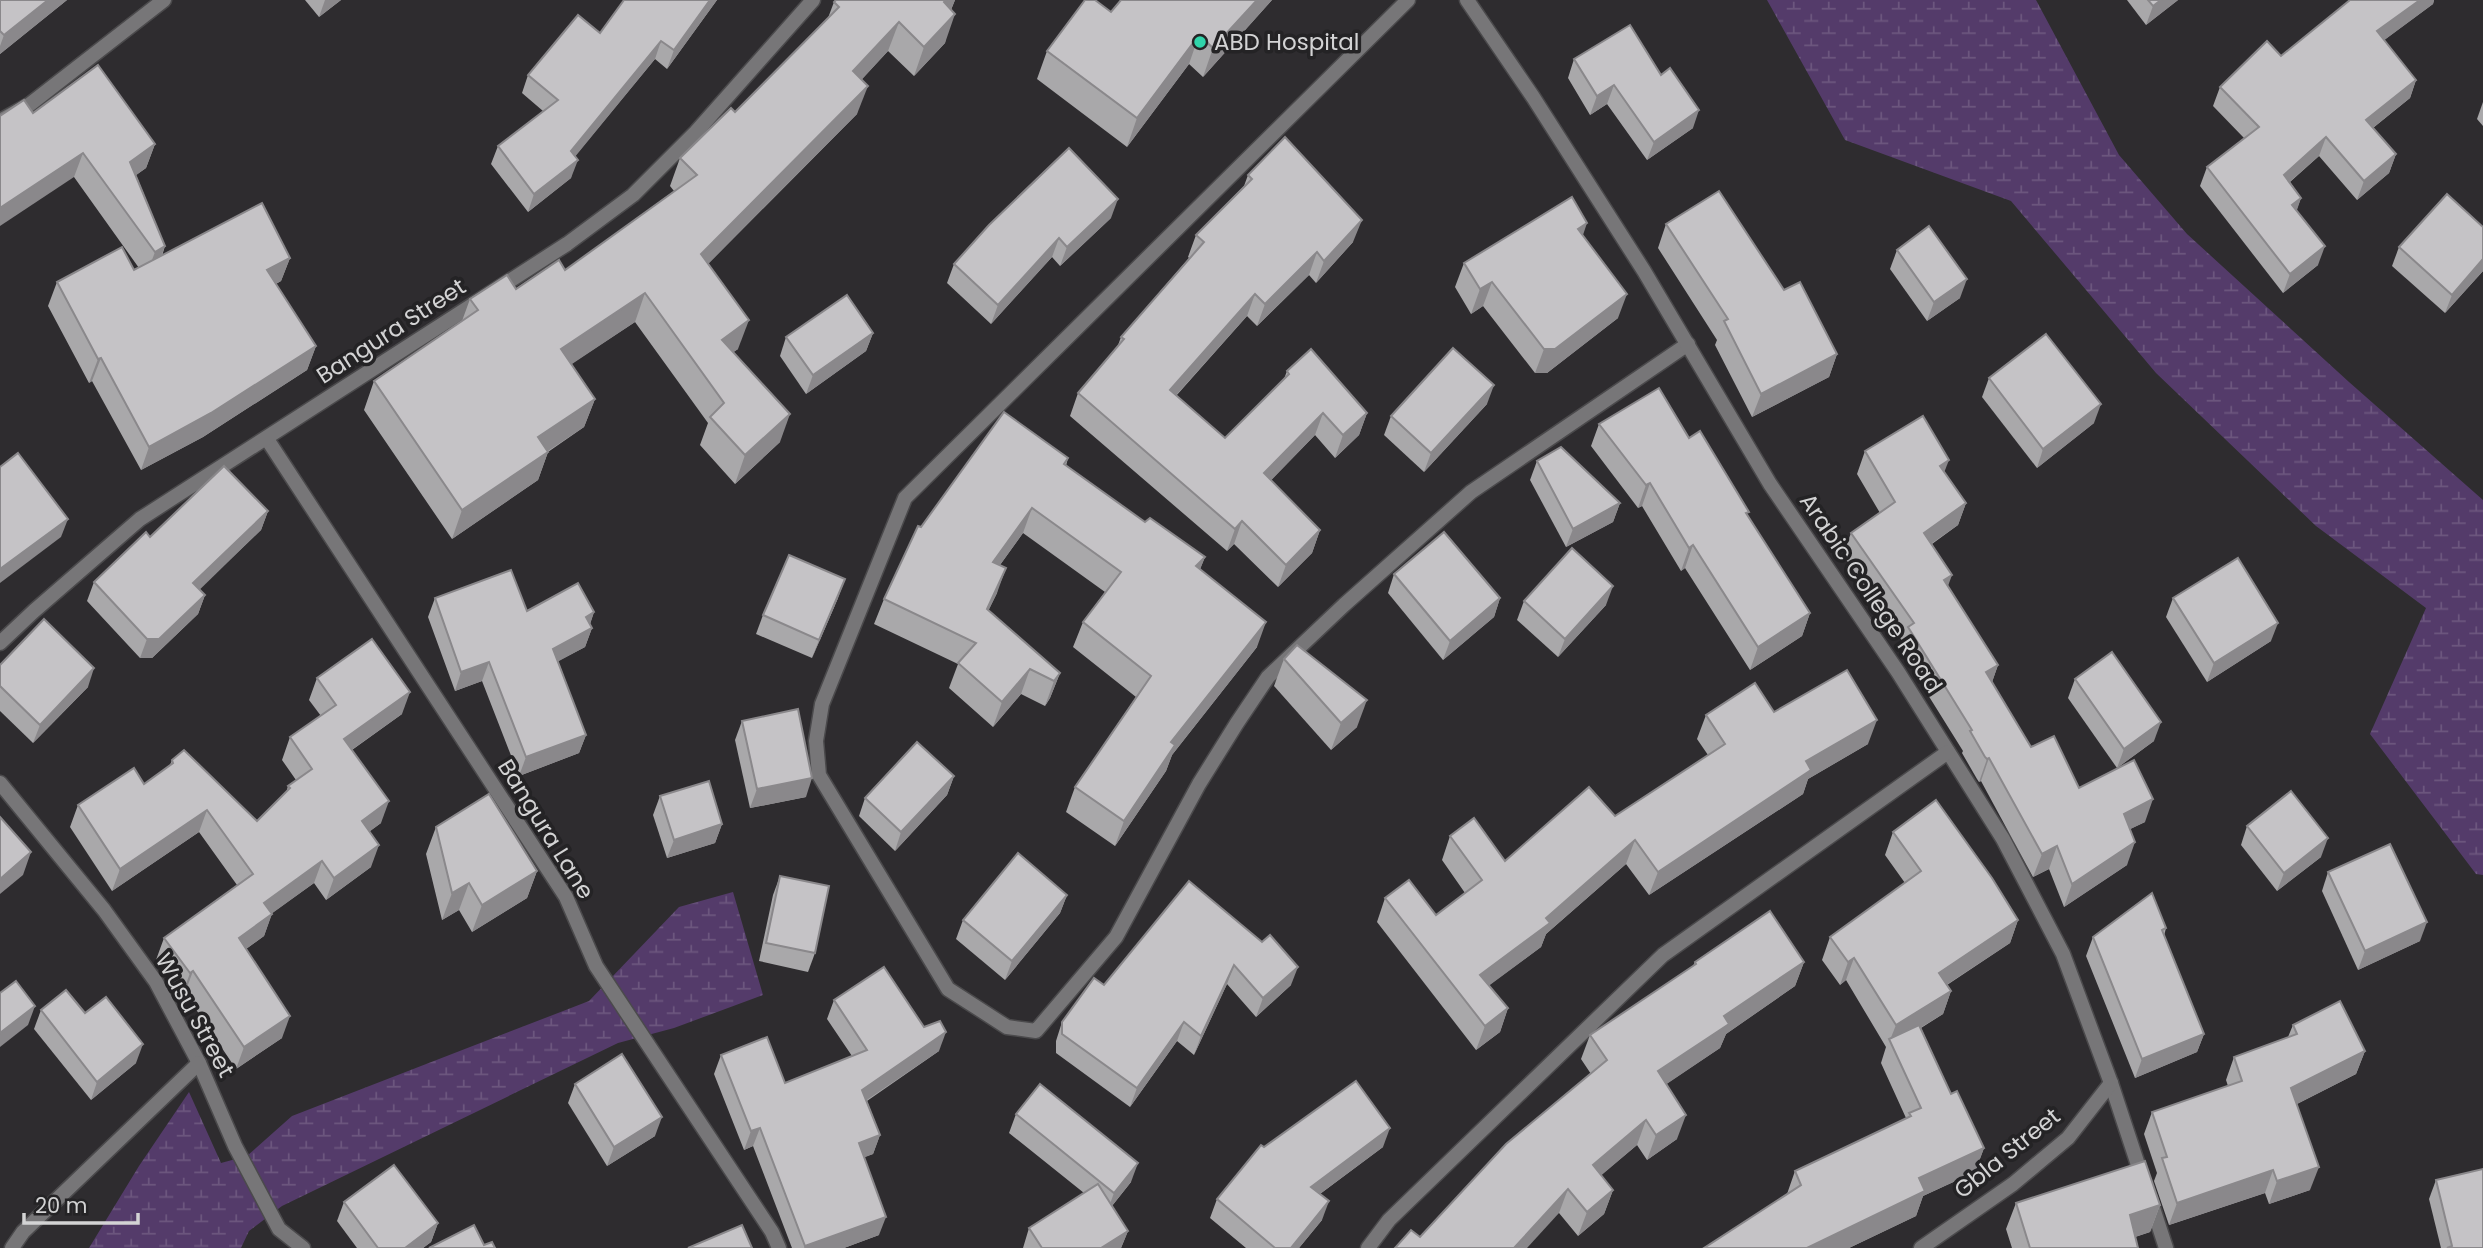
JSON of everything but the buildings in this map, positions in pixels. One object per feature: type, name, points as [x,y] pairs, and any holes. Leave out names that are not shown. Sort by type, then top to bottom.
[{"type":"street","points":[[0,121],[29,105],[164,0]]},
{"type":"street","name":"Bangura Street","points":[[0,643],[140,519],[567,244],[633,195],[696,132],[813,0]]},
{"type":"street","points":[[1408,0],[905,498],[822,704],[816,741],[819,775],[948,989],[1007,1027],[1036,1031],[1116,937],[1199,784],[1268,677],[1471,492],[1688,344]]},
{"type":"street","name":"Arabic College Road","points":[[1467,0],[1548,120],[1644,271],[1770,484],[1898,672],[2003,839],[2063,954],[2111,1083],[2166,1248]]},
{"type":"street","name":"Bangura Lane","points":[[267,439],[566,897],[596,966],[772,1232],[779,1248]]},
{"type":"street","points":[[1368,1248],[1389,1220],[1663,955],[1948,752]]},
{"type":"street","name":"Wusu Street","points":[[0,783],[104,910],[156,982],[199,1063],[235,1146],[279,1229],[303,1248]]},
{"type":"street","points":[[12,1248],[23,1232],[199,1063]]},
{"type":"street","name":"Gbla Street","points":[[1921,1248],[2013,1184],[2068,1138],[2111,1083]]},
{"type":"green space","points":[[1767,0],[2036,0],[2119,155],[2187,234],[2483,500],[2483,875],[2476,874],[2370,734],[2426,608],[2316,526],[2156,373],[2011,201],[1845,140]]},
{"type":"green space","points":[[733,892],[763,995],[674,1028],[618,1043],[282,1206],[249,1231],[241,1248],[89,1248],[139,1166],[189,1092],[221,1163],[247,1156],[292,1116],[589,1001],[679,907]]},
{"type":"place","name":"ABD Hospital","points":[[1200,42]]}]
